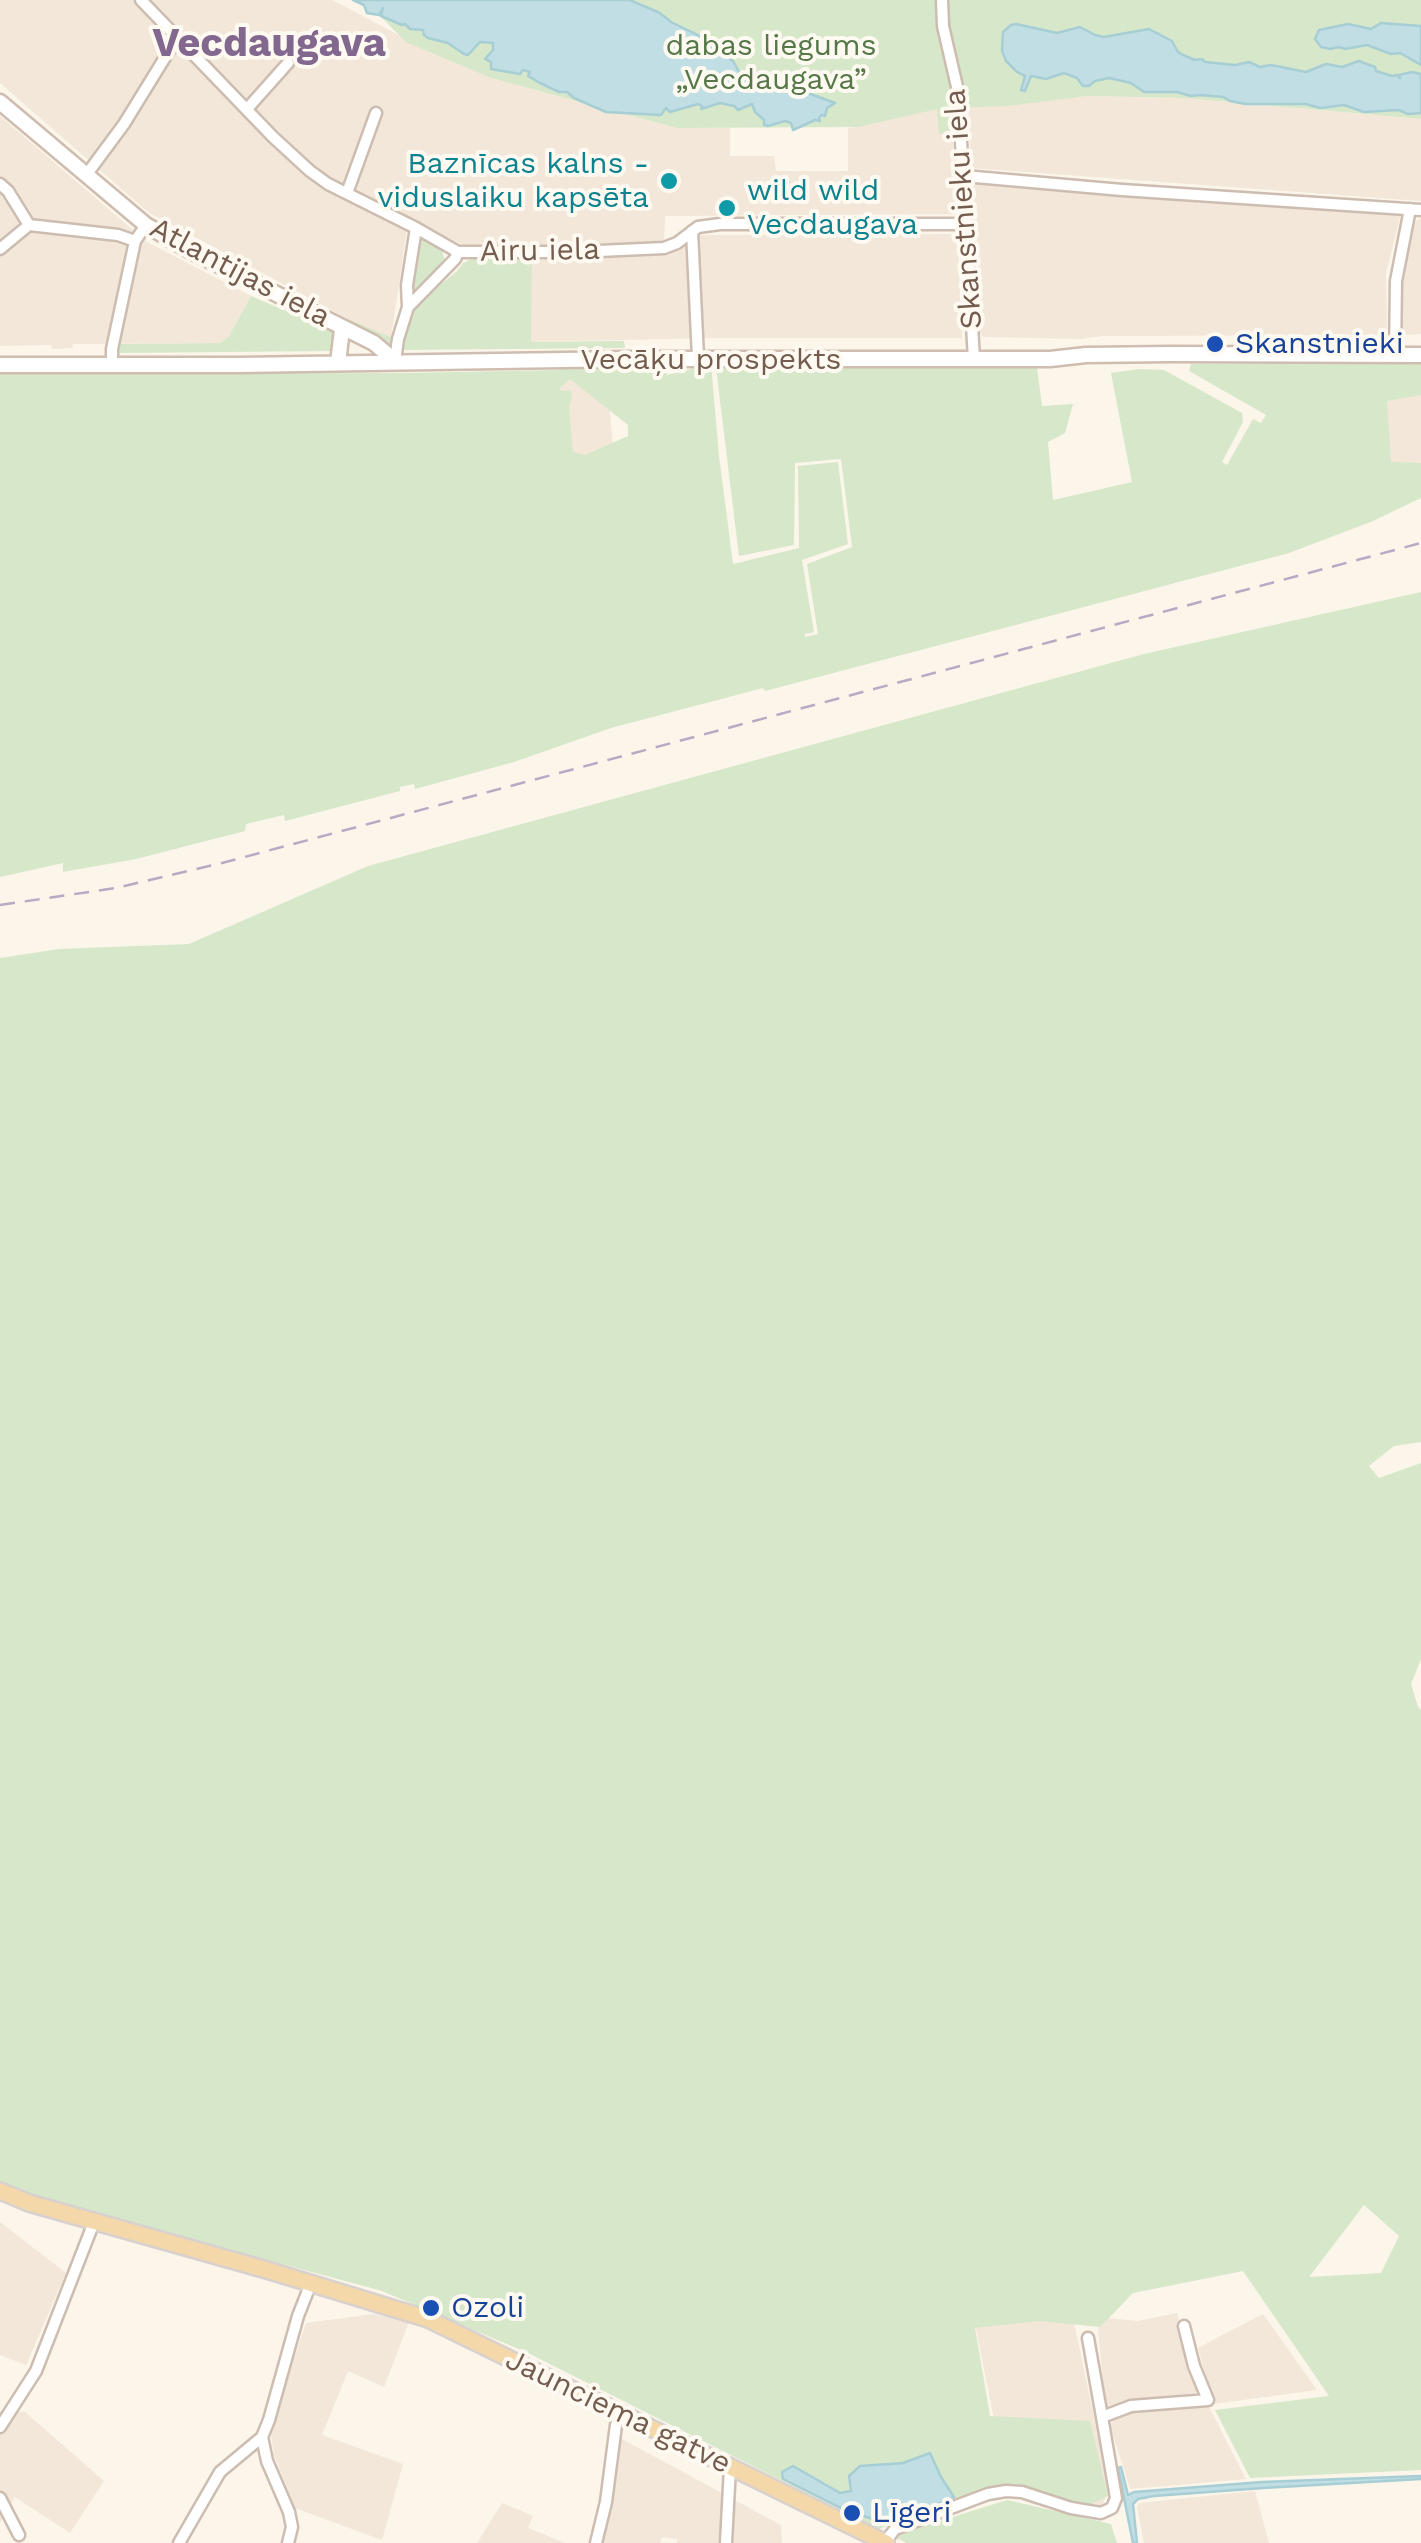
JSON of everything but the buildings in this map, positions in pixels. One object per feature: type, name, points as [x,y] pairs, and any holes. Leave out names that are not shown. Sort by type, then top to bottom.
[{"type":"main road","name":"Atlantijas iela","points":[[0,102],[146,224],[189,250],[374,343],[390,357]]},
{"type":"main road","name":"Atlantijas iela","points":[[338,363],[342,328]]},
{"type":"main road","name":"Vecāķu prospekts","points":[[0,364],[338,363],[390,357],[974,359],[1421,354]]},
{"type":"main road","name":"Jaunciema gatve","points":[[0,2191],[428,2319],[886,2543]]},
{"type":"street","name":"Airu iela","points":[[141,0],[310,172],[458,252],[664,248],[692,231],[720,224],[966,224]]},
{"type":"street","name":"Skanstnieku iela","points":[[942,0],[943,26],[958,91],[974,359]]},
{"type":"street","points":[[86,174],[124,124],[178,38]]},
{"type":"street","points":[[247,110],[288,63]]},
{"type":"street","points":[[346,193],[376,114]]},
{"type":"street","points":[[964,176],[1415,209],[1396,281],[1395,355]]},
{"type":"street","points":[[0,184],[29,224]]},
{"type":"street","points":[[0,248],[29,224],[118,235],[135,241]]},
{"type":"street","points":[[112,364],[135,241],[146,224]]},
{"type":"street","points":[[390,357],[408,307],[406,285],[416,228]]},
{"type":"street","points":[[692,231],[698,358]]},
{"type":"street","points":[[408,307],[458,252]]},
{"type":"street","points":[[0,2427],[36,2371],[94,2222]]},
{"type":"street","points":[[180,2543],[220,2472],[262,2436],[311,2283]]},
{"type":"street","points":[[1102,2417],[1131,2406],[1208,2400],[1184,2326]]},
{"type":"street","points":[[886,2543],[896,2529],[1006,2490],[1071,2508],[1101,2513],[1112,2508],[1116,2498],[1088,2338]]},
{"type":"street","points":[[596,2543],[606,2502],[616,2425],[622,2413]]},
{"type":"street","points":[[262,2436],[267,2461],[289,2512],[292,2528],[288,2543]]},
{"type":"street","points":[[726,2543],[730,2466]]},
{"type":"street","points":[[0,2498],[18,2535]]},
{"type":"shaded area","points":[[0,0],[332,0],[491,78],[677,128],[730,128],[730,156],[774,156],[776,171],[848,171],[848,128],[901,117],[947,83],[956,214],[665,216],[664,242],[466,247],[412,218],[407,229],[391,338],[148,212],[0,83]]},
{"type":"shaded area","points":[[1087,96],[1184,98],[1421,119],[1421,201],[971,168],[968,107]]},
{"type":"shaded area","points":[[0,116],[147,242],[251,296],[229,336],[221,343],[73,344],[72,348],[52,349],[51,345],[0,346]]},
{"type":"shaded area","points":[[974,183],[1397,215],[1400,217],[1386,273],[1387,335],[983,337]]},
{"type":"shaded area","points":[[1421,218],[1421,334],[1403,335],[1403,274],[1415,222]]},
{"type":"shaded area","points":[[958,234],[962,338],[530,342],[532,255],[588,257],[663,251],[702,235]]},
{"type":"shaded area","points":[[1385,367],[1421,367],[1421,497],[1378,473]]},
{"type":"shaded area","points":[[606,370],[618,501],[564,509],[555,371]]},
{"type":"shaded area","points":[[0,2222],[66,2273],[26,2365],[0,2355]]},
{"type":"shaded area","points":[[1068,2295],[1109,2487],[1102,2507],[1006,2479],[972,2309]]},
{"type":"shaded area","points":[[1177,2313],[1199,2392],[1105,2406],[1097,2317],[1138,2321]]},
{"type":"shaded area","points":[[374,2314],[409,2322],[384,2387],[348,2371],[322,2435],[403,2464],[382,2540],[295,2508],[274,2455],[270,2429],[306,2323]]},
{"type":"shaded area","points":[[1263,2314],[1317,2390],[1213,2404],[1198,2348]]},
{"type":"shaded area","points":[[1209,2407],[1246,2479],[1130,2489],[1110,2425],[1118,2415],[1133,2410]]},
{"type":"shaded area","points":[[0,2411],[25,2412],[104,2481],[70,2533],[15,2497],[0,2523]]},
{"type":"shaded area","points":[[620,2438],[781,2525],[782,2543],[677,2543],[677,2539],[662,2537],[660,2543],[601,2543]]},
{"type":"shaded area","points":[[1255,2491],[1269,2543],[1144,2543],[1139,2503]]},
{"type":"shaded area","points":[[502,2503],[533,2516],[528,2528],[565,2543],[477,2543]]},
{"type":"green space","name":"dabas liegums „Vecdaugava”","points":[[360,0],[1421,0],[1421,119],[1184,98],[1087,96],[1008,106],[951,108],[951,133],[939,134],[937,109],[859,127],[677,128],[491,78],[406,42]]},
{"type":"green space","points":[[422,237],[441,247],[445,261],[411,301],[414,254]]},
{"type":"green space","points":[[532,255],[531,342],[624,341],[625,348],[389,349],[346,323],[348,319],[395,339],[405,333],[404,311],[463,263],[478,256]]},
{"type":"green space","points":[[251,296],[333,331],[334,346],[330,351],[119,353],[120,344],[221,343]]},
{"type":"green space","points":[[666,362],[667,375],[711,364],[733,564],[799,548],[798,466],[838,462],[848,544],[802,560],[814,632],[805,637],[818,634],[807,564],[852,547],[841,459],[795,463],[794,545],[739,556],[716,368],[1037,368],[1042,406],[1073,404],[1065,433],[1048,442],[1053,500],[1132,482],[1111,373],[1164,370],[1242,413],[1243,422],[1222,462],[1227,465],[1253,419],[1261,423],[1266,415],[1189,371],[1191,364],[1421,363],[1421,395],[1387,401],[1391,462],[1421,463],[1421,498],[1289,553],[611,728],[514,762],[415,789],[414,784],[285,821],[284,815],[246,824],[245,831],[136,859],[63,872],[63,863],[0,877],[0,374],[406,373],[558,370],[566,366]],"holes":[[[570,379],[628,425],[628,436],[585,455],[573,452],[569,407],[572,397],[570,390],[559,389]]]},
{"type":"green space","points":[[1421,592],[1421,1442],[1394,1446],[1369,1466],[1379,1478],[1421,1463],[1421,1659],[1411,1684],[1421,1710],[1421,2470],[1250,2478],[1215,2410],[1329,2396],[1243,2271],[1133,2293],[1100,2327],[1040,2321],[975,2328],[990,2416],[1090,2421],[1108,2496],[1087,2506],[1017,2487],[995,2489],[878,2529],[528,2353],[382,2291],[0,2188],[0,958],[59,949],[189,944],[368,866],[1144,654]],"holes":[[[1364,2205],[1399,2236],[1381,2273],[1309,2277]]]},
{"type":"green space","points":[[1007,2500],[1111,2524],[1117,2543],[907,2543],[892,2536]]},
{"type":"water","points":[[353,0],[630,0],[708,40],[733,61],[753,86],[801,95],[805,92],[835,103],[827,108],[825,116],[821,115],[820,121],[793,130],[791,123],[785,121],[764,125],[752,104],[738,110],[720,103],[701,109],[698,104],[670,112],[666,108],[661,115],[606,112],[540,83],[528,76],[530,72],[491,69],[491,62],[485,59],[493,50],[493,43],[480,42],[468,55],[464,54],[448,43],[428,38],[423,30],[410,29],[381,16],[383,8],[379,15],[367,13],[364,5]]},
{"type":"water","points":[[1381,23],[1421,26],[1421,65],[1400,53],[1391,54],[1367,45],[1330,49],[1321,47],[1315,39],[1319,30],[1348,24],[1371,29]]},
{"type":"water","points":[[1016,24],[1057,33],[1080,27],[1104,37],[1149,29],[1172,41],[1183,55],[1205,62],[1249,62],[1260,67],[1271,65],[1306,72],[1326,64],[1342,67],[1359,61],[1400,78],[1399,75],[1412,72],[1421,74],[1421,113],[1364,112],[1344,105],[1321,108],[1305,104],[1245,104],[1223,97],[1144,92],[1131,83],[1109,78],[1083,86],[1077,78],[1064,73],[1046,79],[1031,76],[1025,91],[1021,90],[1025,76],[1006,61],[1002,51],[1003,32]]},
{"type":"water","points":[[930,2453],[954,2497],[884,2523],[841,2508],[783,2479],[782,2472],[793,2466],[840,2493],[851,2491],[849,2476],[860,2466],[903,2463]]},
{"type":"water","points":[[1121,2467],[1128,2495],[1262,2482],[1421,2479],[1138,2499],[1133,2504],[1137,2543],[1133,2543],[1118,2468]]},
{"type":"railway","points":[[0,905],[116,888],[222,863],[1421,543]]},
{"type":"place","name":"Baznīcas kalns - viduslaiku kapsēta","points":[[669,181]]},
{"type":"place","name":"wild wild Vecdaugava","points":[[727,208]]},
{"type":"place","name":"Skanstnieki","points":[[1215,344]]},
{"type":"place","name":"Ozoli","points":[[431,2308]]},
{"type":"place","name":"Līgeri","points":[[852,2513]]},
{"type":"district","name":"Vecdaugava","points":[[269,44]]}]
